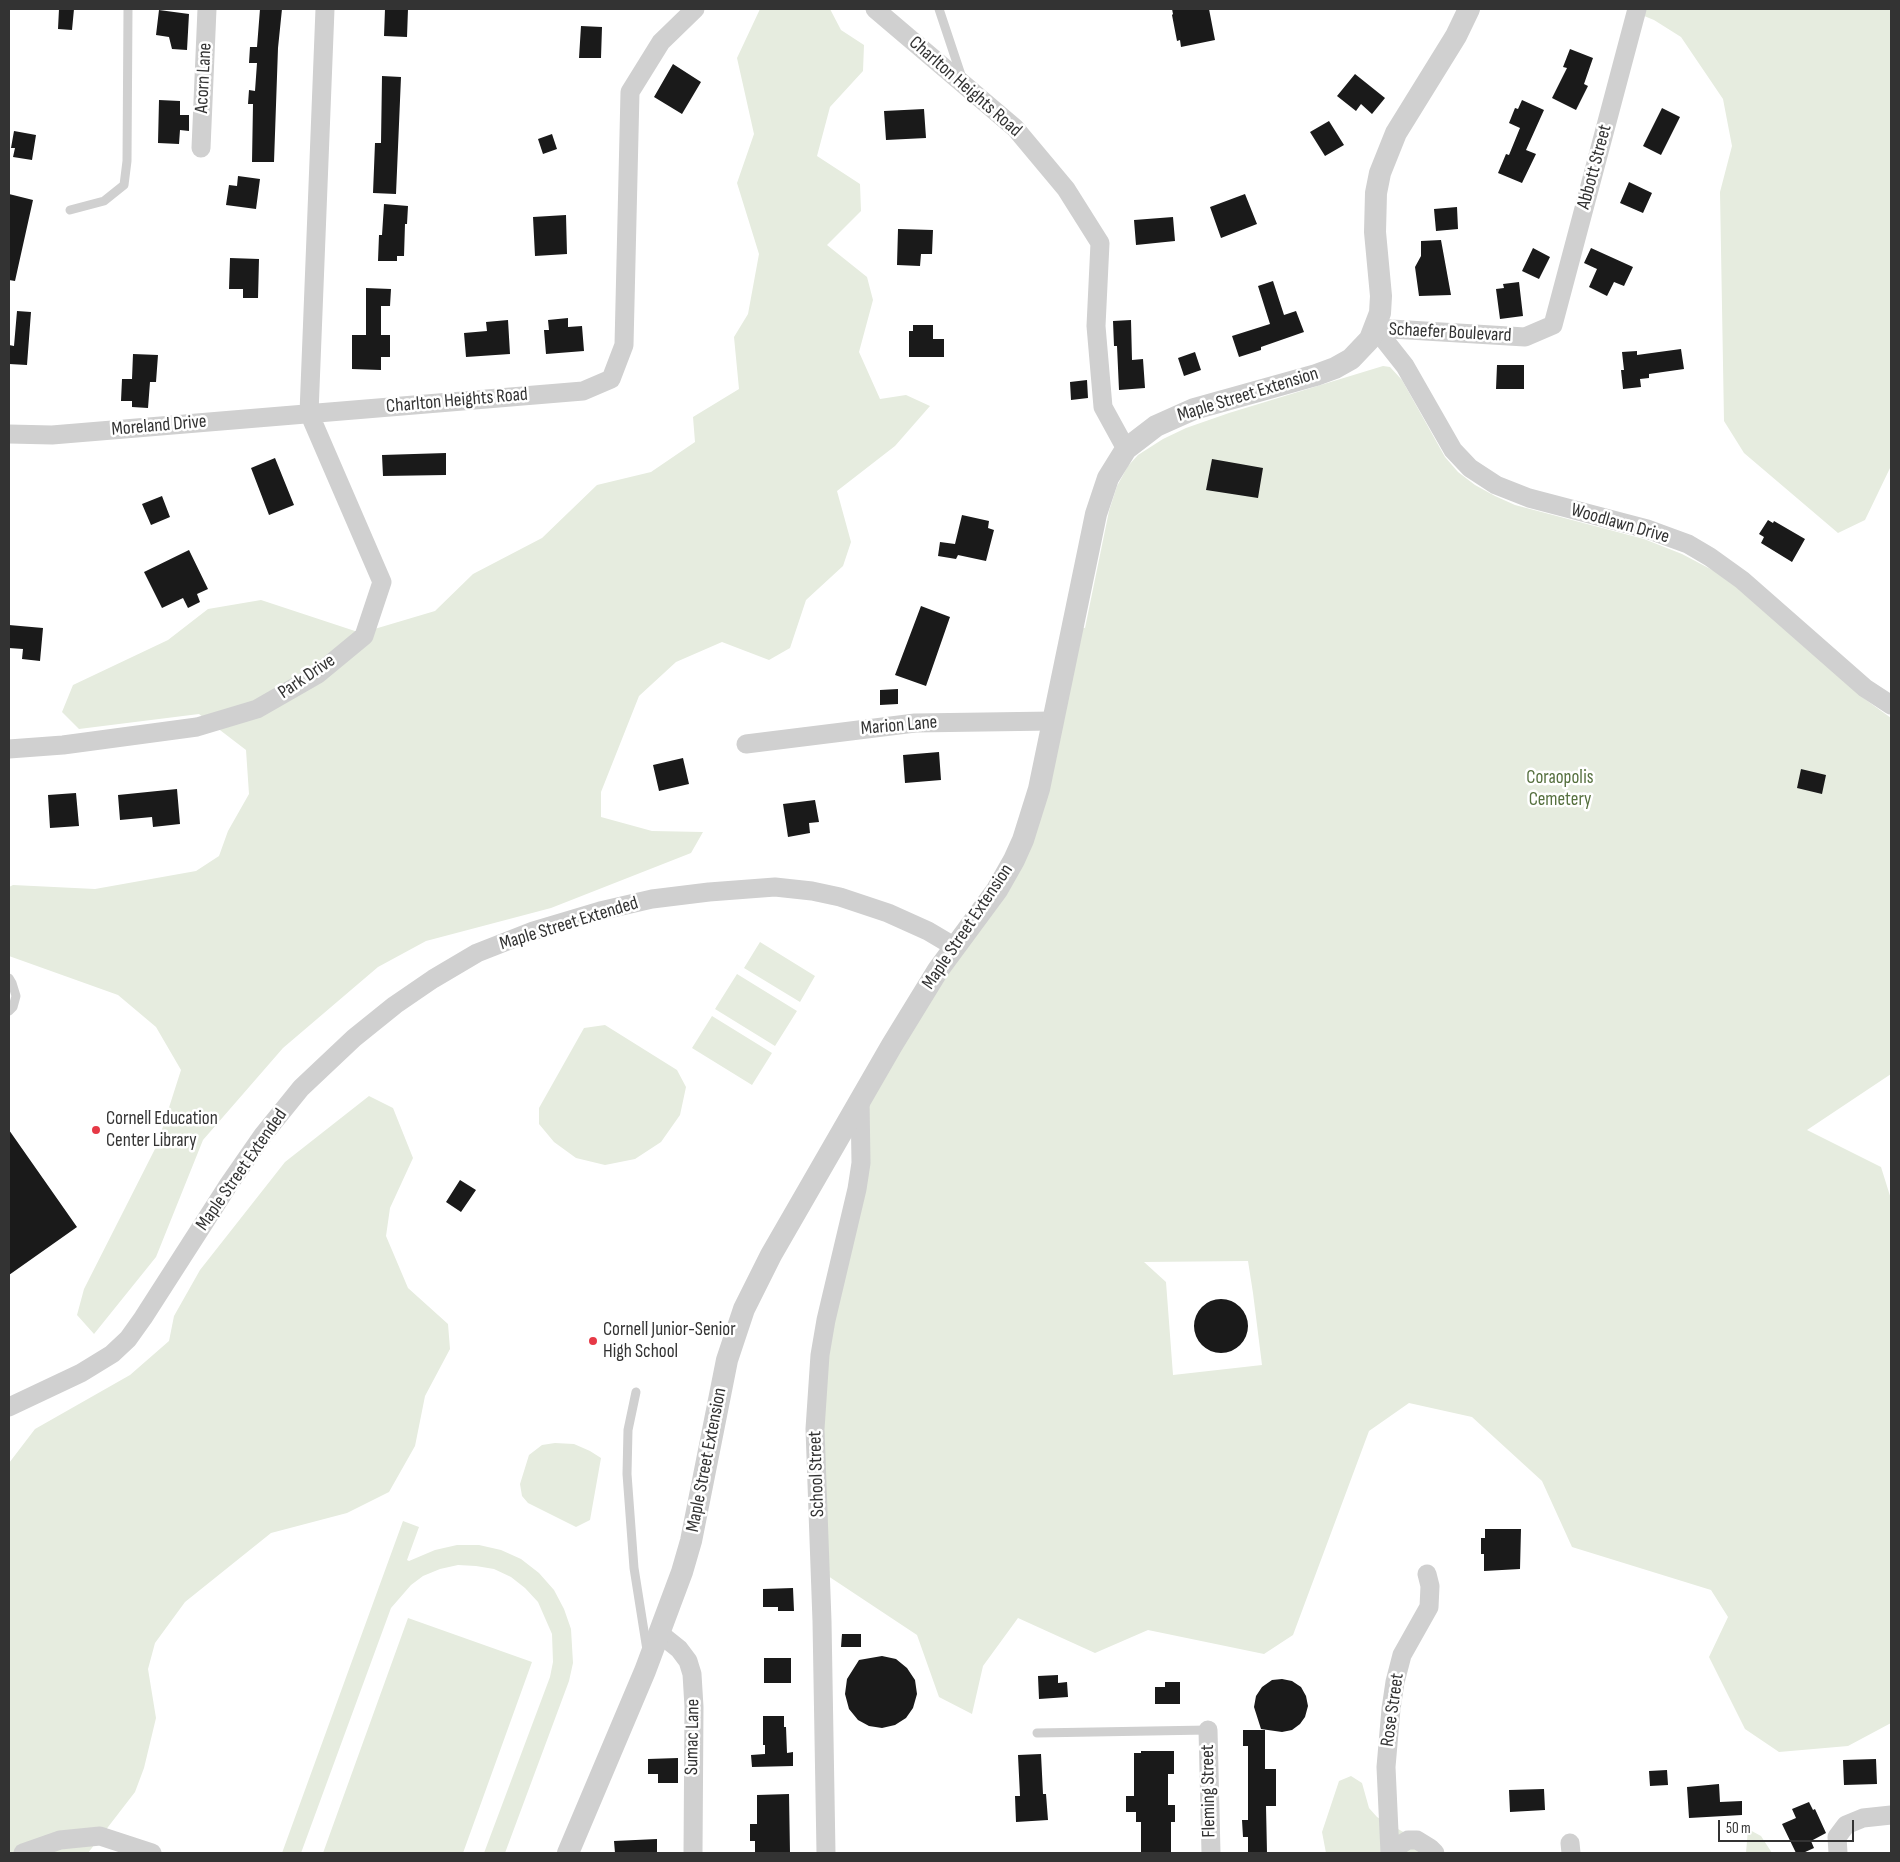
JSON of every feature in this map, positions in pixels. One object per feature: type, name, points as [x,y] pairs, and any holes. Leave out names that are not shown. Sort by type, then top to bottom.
[{"type":"street","name":"Acorn Lane","points":[[200,148],[207,9]]},
{"type":"street","points":[[309,413],[326,9]]},
{"type":"street","name":"Charlton Heights Road","points":[[309,413],[583,391],[610,379],[624,345],[630,92],[678,17],[695,9]]},
{"type":"street","name":"Charlton Heights Road","points":[[875,9],[1016,128],[1066,190],[1100,243],[1096,326],[1103,407],[1126,449]]},
{"type":"street","name":"Maple Street Extension","points":[[568,1853],[649,1662],[682,1572],[691,1540],[726,1368],[734,1336],[744,1309],[771,1255],[918,1000],[997,890],[1023,840],[1039,790],[1096,514],[1108,478],[1126,449],[1156,426],[1194,409],[1335,368],[1362,350],[1370,339],[1380,313],[1381,296],[1375,232],[1376,202],[1380,173],[1396,133],[1456,36],[1469,9]]},
{"type":"street","name":"Abbott Street","points":[[1553,325],[1637,9]]},
{"type":"street","name":"Schaefer Boulevard","points":[[1375,328],[1526,337],[1553,325]]},
{"type":"street","name":"Woodlawn Drive","points":[[1375,328],[1405,366],[1453,450],[1470,468],[1496,485],[1529,498],[1647,529],[1688,544],[1710,556],[1742,580],[1865,688],[1891,705]]},
{"type":"street","name":"Moreland Drive","points":[[9,434],[52,434],[309,413]]},
{"type":"street","name":"Park Drive","points":[[9,749],[63,745],[197,727],[257,709],[318,674],[364,636],[382,582],[309,413]]},
{"type":"street","name":"Marion Lane","points":[[746,744],[915,722],[1053,721]]},
{"type":"street","name":"Maple Street Extended","points":[[9,1407],[81,1373],[112,1354],[128,1339],[229,1184],[263,1135],[301,1088],[354,1038],[395,1005],[433,979],[478,953],[533,931],[600,911],[652,899],[775,887],[812,891],[888,913],[928,931],[955,947]]},
{"type":"street","name":"School Street","points":[[826,1853],[816,1411],[820,1355],[826,1320],[857,1189],[861,1163],[860,1100]]},
{"type":"street","name":"Rose Street","points":[[1390,1853],[1386,1767],[1391,1709],[1402,1655],[1429,1607],[1430,1586],[1426,1574]]},
{"type":"street","name":"Sumac Lane","points":[[659,1633],[679,1649],[688,1661],[692,1674],[694,1699],[693,1853]]},
{"type":"street","name":"Fleming Street","points":[[1208,1730],[1211,1853]]},
{"type":"street","points":[[1838,1853],[1837,1837],[1846,1825],[1863,1818],[1891,1815]]},
{"type":"street","points":[[23,1853],[60,1840],[100,1836],[152,1853]]},
{"type":"street","points":[[1390,1853],[1408,1840],[1417,1840],[1435,1853]]},
{"type":"lane","points":[[70,210],[104,200],[124,185],[127,161],[128,9]]},
{"type":"lane","points":[[940,9],[963,83]]},
{"type":"lane","points":[[9,978],[16,996],[13,1006],[9,1011]]},
{"type":"lane","points":[[636,1392],[628,1430],[627,1474],[634,1568],[649,1662]]},
{"type":"lane","points":[[1037,1733],[1208,1730]]},
{"type":"green space","points":[[760,9],[830,9],[841,30],[864,45],[863,71],[830,107],[817,156],[860,184],[861,211],[827,245],[867,277],[873,300],[859,352],[880,399],[906,395],[930,406],[895,446],[837,491],[851,542],[843,566],[806,600],[790,648],[769,660],[722,642],[676,662],[639,696],[601,792],[601,817],[652,831],[703,832],[691,853],[551,908],[426,941],[378,967],[283,1048],[203,1140],[156,1257],[94,1334],[77,1315],[84,1289],[157,1145],[181,1070],[156,1027],[118,995],[9,956],[9,887],[13,885],[95,889],[196,871],[219,856],[228,831],[249,794],[246,750],[199,714],[79,729],[62,712],[73,685],[168,640],[208,609],[261,600],[361,633],[435,611],[473,574],[542,538],[597,485],[651,472],[695,442],[693,417],[739,389],[734,337],[748,314],[759,254],[737,183],[754,134],[737,58]]},
{"type":"green space","points":[[1627,9],[1891,9],[1891,466],[1865,520],[1838,533],[1744,453],[1724,421],[1720,192],[1732,146],[1723,99],[1681,37],[1654,20]]},
{"type":"green space","name":"Coraopolis Cemetery","points":[[1383,366],[1390,367],[1402,380],[1445,457],[1458,472],[1475,485],[1515,505],[1644,539],[1682,554],[1718,573],[1742,591],[1862,697],[1891,718],[1891,1074],[1807,1130],[1881,1167],[1891,1199],[1891,1723],[1848,1746],[1779,1752],[1745,1729],[1709,1657],[1728,1617],[1711,1590],[1572,1547],[1542,1481],[1472,1417],[1409,1403],[1369,1431],[1293,1635],[1264,1654],[1148,1630],[1095,1653],[1018,1618],[983,1666],[972,1714],[939,1697],[917,1635],[819,1570],[815,1429],[857,1189],[860,1100],[1014,860],[1072,626],[1085,628],[1109,511],[1117,486],[1128,466],[1138,455],[1163,439],[1186,428]],"holes":[[[1248,1261],[1262,1365],[1173,1375],[1166,1282],[1144,1262]]]},
{"type":"green space","points":[[760,942],[815,976],[800,1002],[744,968]]},
{"type":"green space","points":[[737,974],[797,1011],[775,1046],[715,1009]]},
{"type":"green space","points":[[712,1016],[772,1053],[752,1085],[692,1048]]},
{"type":"green space","points":[[605,1025],[677,1070],[686,1087],[680,1115],[661,1142],[635,1159],[605,1165],[576,1158],[554,1142],[539,1124],[539,1108],[584,1028]]},
{"type":"green space","points":[[369,1096],[393,1108],[413,1158],[390,1208],[386,1236],[408,1288],[448,1324],[450,1349],[425,1396],[415,1446],[389,1492],[347,1513],[271,1533],[185,1602],[155,1643],[148,1669],[156,1718],[144,1768],[135,1792],[88,1853],[9,1853],[9,1463],[35,1429],[130,1375],[169,1341],[174,1316],[200,1270],[285,1162]]},
{"type":"green space","points":[[555,1443],[574,1444],[601,1458],[590,1520],[576,1527],[528,1503],[522,1496],[520,1484],[529,1455],[542,1445]]},
{"type":"green space","points":[[403,1521],[419,1527],[407,1560],[409,1561],[435,1550],[457,1545],[479,1545],[501,1550],[521,1559],[539,1573],[554,1590],[564,1609],[571,1629],[573,1663],[569,1681],[505,1853],[484,1853],[550,1677],[553,1662],[552,1634],[538,1602],[511,1577],[494,1569],[458,1565],[440,1569],[423,1576],[411,1585],[391,1608],[301,1853],[282,1853]]},
{"type":"green space","points":[[408,1618],[532,1662],[463,1853],[323,1853]]},
{"type":"green space","points":[[1351,1776],[1362,1783],[1369,1808],[1377,1817],[1412,1837],[1421,1853],[1326,1853],[1322,1832],[1339,1781]]},
{"type":"green space","points":[[1748,1829],[1761,1836],[1772,1853],[1746,1853]]},
{"type":"building","points":[[59,9],[74,9],[72,30],[58,29]]},
{"type":"building","points":[[260,9],[282,9],[278,48],[274,162],[252,162],[253,104],[248,104],[249,90],[255,91],[257,63],[249,63],[250,47],[257,47]]},
{"type":"building","points":[[385,9],[408,9],[407,37],[384,36]]},
{"type":"building","points":[[1172,9],[1209,9],[1215,40],[1181,47],[1180,40],[1177,41]]},
{"type":"building","points":[[159,10],[189,14],[187,50],[172,49],[169,37],[156,35]]},
{"type":"building","points":[[581,26],[602,27],[601,58],[579,58]]},
{"type":"building","points":[[1570,49],[1593,58],[1584,84],[1588,86],[1576,110],[1552,98],[1567,68],[1563,67]]},
{"type":"building","points":[[673,64],[701,82],[682,114],[654,97]]},
{"type":"building","points":[[1355,74],[1385,98],[1372,114],[1361,104],[1356,111],[1337,96]]},
{"type":"building","points":[[382,76],[401,77],[396,194],[373,193],[375,143],[381,143]]},
{"type":"building","points":[[159,100],[180,101],[180,115],[189,115],[189,131],[180,130],[179,144],[158,143]]},
{"type":"building","points":[[1522,100],[1544,110],[1526,150],[1536,154],[1522,183],[1498,173],[1506,154],[1509,155],[1520,128],[1509,123],[1515,108],[1518,109]]},
{"type":"building","points":[[1662,108],[1680,117],[1661,155],[1643,146]]},
{"type":"building","points":[[924,109],[926,138],[886,140],[884,111]]},
{"type":"building","points":[[1329,121],[1344,145],[1325,156],[1310,132]]},
{"type":"building","points":[[14,131],[36,135],[32,160],[13,157],[15,148],[11,148]]},
{"type":"building","points":[[552,134],[557,149],[543,154],[538,139]]},
{"type":"building","points":[[238,176],[260,179],[256,209],[226,205],[229,185],[237,186]]},
{"type":"building","points":[[1629,182],[1652,193],[1643,213],[1620,203]]},
{"type":"building","points":[[9,194],[33,200],[15,281],[9,280]]},
{"type":"building","points":[[1245,194],[1257,224],[1221,238],[1210,207]]},
{"type":"building","points":[[384,204],[408,206],[407,224],[405,224],[404,256],[397,256],[397,261],[378,261],[379,235],[382,235]]},
{"type":"building","points":[[1457,207],[1458,229],[1436,231],[1434,209]]},
{"type":"building","points":[[566,215],[567,254],[535,256],[533,217]]},
{"type":"building","points":[[1173,217],[1175,241],[1136,245],[1134,220]]},
{"type":"building","points":[[898,229],[933,230],[932,254],[921,254],[920,266],[897,265]]},
{"type":"building","points":[[1441,240],[1451,295],[1419,296],[1415,267],[1421,256],[1421,241]]},
{"type":"building","points":[[1533,248],[1550,257],[1539,279],[1522,271]]},
{"type":"building","points":[[1591,248],[1633,267],[1624,286],[1614,282],[1607,296],[1589,287],[1597,269],[1584,263]]},
{"type":"building","points":[[230,258],[259,259],[258,298],[243,298],[243,289],[229,289]]},
{"type":"building","points":[[1273,281],[1284,315],[1296,311],[1304,332],[1239,357],[1232,336],[1270,324],[1258,286]]},
{"type":"building","points":[[1519,282],[1523,316],[1500,319],[1496,289],[1504,288],[1503,284]]},
{"type":"building","points":[[366,288],[391,289],[390,306],[381,306],[381,335],[390,335],[390,357],[381,357],[381,370],[352,369],[352,335],[366,335]]},
{"type":"building","points":[[17,311],[31,312],[27,365],[9,364],[9,345],[14,346]]},
{"type":"building","points":[[568,318],[568,327],[582,326],[584,351],[546,354],[544,330],[549,330],[548,320]]},
{"type":"building","points":[[508,320],[510,354],[466,357],[464,333],[487,331],[486,322]]},
{"type":"building","points":[[1131,320],[1132,360],[1143,359],[1145,388],[1119,390],[1117,346],[1114,346],[1113,321]]},
{"type":"building","points":[[913,325],[933,325],[933,339],[944,339],[944,357],[909,357],[909,331],[913,331]]},
{"type":"building","points":[[1681,349],[1684,369],[1649,374],[1649,378],[1640,379],[1641,387],[1623,389],[1621,370],[1624,370],[1622,352],[1637,351],[1637,355]]},
{"type":"building","points":[[1195,352],[1201,370],[1184,376],[1178,358]]},
{"type":"building","points":[[133,354],[158,355],[156,382],[150,382],[148,408],[132,407],[132,401],[121,401],[122,379],[132,379]]},
{"type":"building","points":[[1497,365],[1524,365],[1524,389],[1496,389]]},
{"type":"building","points":[[1087,380],[1088,398],[1071,400],[1070,382]]},
{"type":"building","points":[[446,453],[446,475],[383,476],[382,455]]},
{"type":"building","points":[[275,458],[294,505],[269,515],[251,468]]},
{"type":"building","points":[[1212,459],[1263,468],[1258,498],[1206,490]]},
{"type":"building","points":[[162,496],[170,517],[151,525],[142,504]]},
{"type":"building","points":[[962,515],[989,521],[988,528],[994,530],[986,561],[958,555],[956,559],[938,556],[940,542],[955,544]]},
{"type":"building","points":[[1768,520],[1773,523],[1774,521],[1805,539],[1792,562],[1761,543],[1764,537],[1759,534]]},
{"type":"building","points":[[189,550],[208,589],[197,594],[200,602],[188,608],[183,598],[162,608],[144,572]]},
{"type":"building","points":[[921,606],[950,617],[926,686],[895,675]]},
{"type":"building","points":[[9,625],[43,628],[40,661],[22,659],[23,649],[9,648]]},
{"type":"building","points":[[898,689],[898,704],[880,705],[880,690]]},
{"type":"building","points":[[939,752],[941,780],[905,783],[903,755]]},
{"type":"building","points":[[683,758],[689,784],[659,791],[653,765]]},
{"type":"building","points":[[1801,769],[1826,775],[1822,794],[1797,788]]},
{"type":"building","points":[[177,789],[180,824],[153,827],[152,817],[120,820],[118,795]]},
{"type":"building","points":[[76,793],[79,826],[50,828],[48,795]]},
{"type":"building","points":[[815,800],[819,822],[809,823],[810,833],[788,837],[783,804]]},
{"type":"building","points":[[9,1130],[77,1227],[9,1275]]},
{"type":"building","points":[[460,1180],[476,1190],[461,1212],[446,1202]]},
{"type":"building","points":[[1221,1299],[1231,1301],[1240,1307],[1246,1316],[1248,1326],[1246,1336],[1240,1345],[1231,1351],[1221,1353],[1211,1351],[1202,1345],[1196,1336],[1194,1326],[1196,1316],[1202,1307],[1211,1301]]},
{"type":"building","points":[[1485,1529],[1521,1529],[1520,1569],[1484,1571],[1484,1554],[1481,1554],[1481,1538],[1485,1538]]},
{"type":"building","points":[[793,1588],[794,1611],[778,1611],[778,1607],[763,1607],[763,1589]]},
{"type":"building","points":[[842,1634],[861,1634],[861,1647],[841,1647]]},
{"type":"building","points":[[882,1656],[896,1659],[907,1668],[915,1680],[917,1694],[913,1708],[906,1718],[895,1725],[882,1728],[869,1726],[858,1720],[849,1709],[845,1694],[847,1679],[859,1660]]},
{"type":"building","points":[[764,1658],[791,1658],[791,1683],[764,1683]]},
{"type":"building","points":[[1058,1675],[1058,1683],[1067,1682],[1068,1697],[1039,1699],[1038,1676]]},
{"type":"building","points":[[1272,1680],[1292,1681],[1301,1687],[1306,1696],[1308,1706],[1305,1717],[1292,1730],[1282,1732],[1261,1729],[1254,1707],[1256,1696],[1262,1687]]},
{"type":"building","points":[[1165,1682],[1180,1682],[1180,1704],[1155,1704],[1155,1687],[1165,1687]]},
{"type":"building","points":[[763,1716],[784,1716],[787,1753],[793,1752],[793,1766],[752,1767],[751,1755],[765,1754],[765,1745],[763,1745]]},
{"type":"building","points":[[1243,1730],[1265,1730],[1265,1769],[1276,1769],[1276,1806],[1266,1806],[1267,1853],[1248,1853],[1248,1837],[1243,1837],[1242,1820],[1248,1820],[1248,1746],[1243,1746]]},
{"type":"building","points":[[1141,1751],[1174,1751],[1174,1774],[1168,1774],[1168,1805],[1175,1805],[1175,1822],[1171,1822],[1171,1853],[1141,1853],[1141,1822],[1136,1822],[1136,1812],[1126,1812],[1126,1796],[1134,1796],[1134,1753],[1141,1753]]},
{"type":"building","points":[[1041,1754],[1043,1794],[1046,1794],[1048,1820],[1016,1822],[1015,1796],[1020,1796],[1018,1755]]},
{"type":"building","points":[[678,1758],[678,1783],[658,1783],[658,1774],[648,1774],[648,1759]]},
{"type":"building","points":[[1876,1759],[1877,1784],[1844,1785],[1843,1760]]},
{"type":"building","points":[[1667,1770],[1668,1785],[1650,1786],[1649,1771]]},
{"type":"building","points":[[1719,1784],[1720,1802],[1742,1801],[1742,1815],[1689,1818],[1687,1787]]},
{"type":"building","points":[[1544,1789],[1545,1810],[1510,1812],[1509,1790]]},
{"type":"building","points":[[789,1794],[790,1853],[755,1853],[755,1841],[750,1841],[750,1824],[757,1824],[757,1795]]},
{"type":"building","points":[[1809,1802],[1813,1810],[1815,1809],[1826,1833],[1811,1841],[1814,1848],[1803,1853],[1796,1853],[1782,1824],[1796,1818],[1792,1809]]},
{"type":"building","points":[[657,1839],[657,1853],[615,1853],[614,1841]]},
{"type":"place","name":"Cornell Education Center Library","points":[[96,1130]]},
{"type":"place","name":"Cornell Junior-Senior High School","points":[[593,1341]]}]
